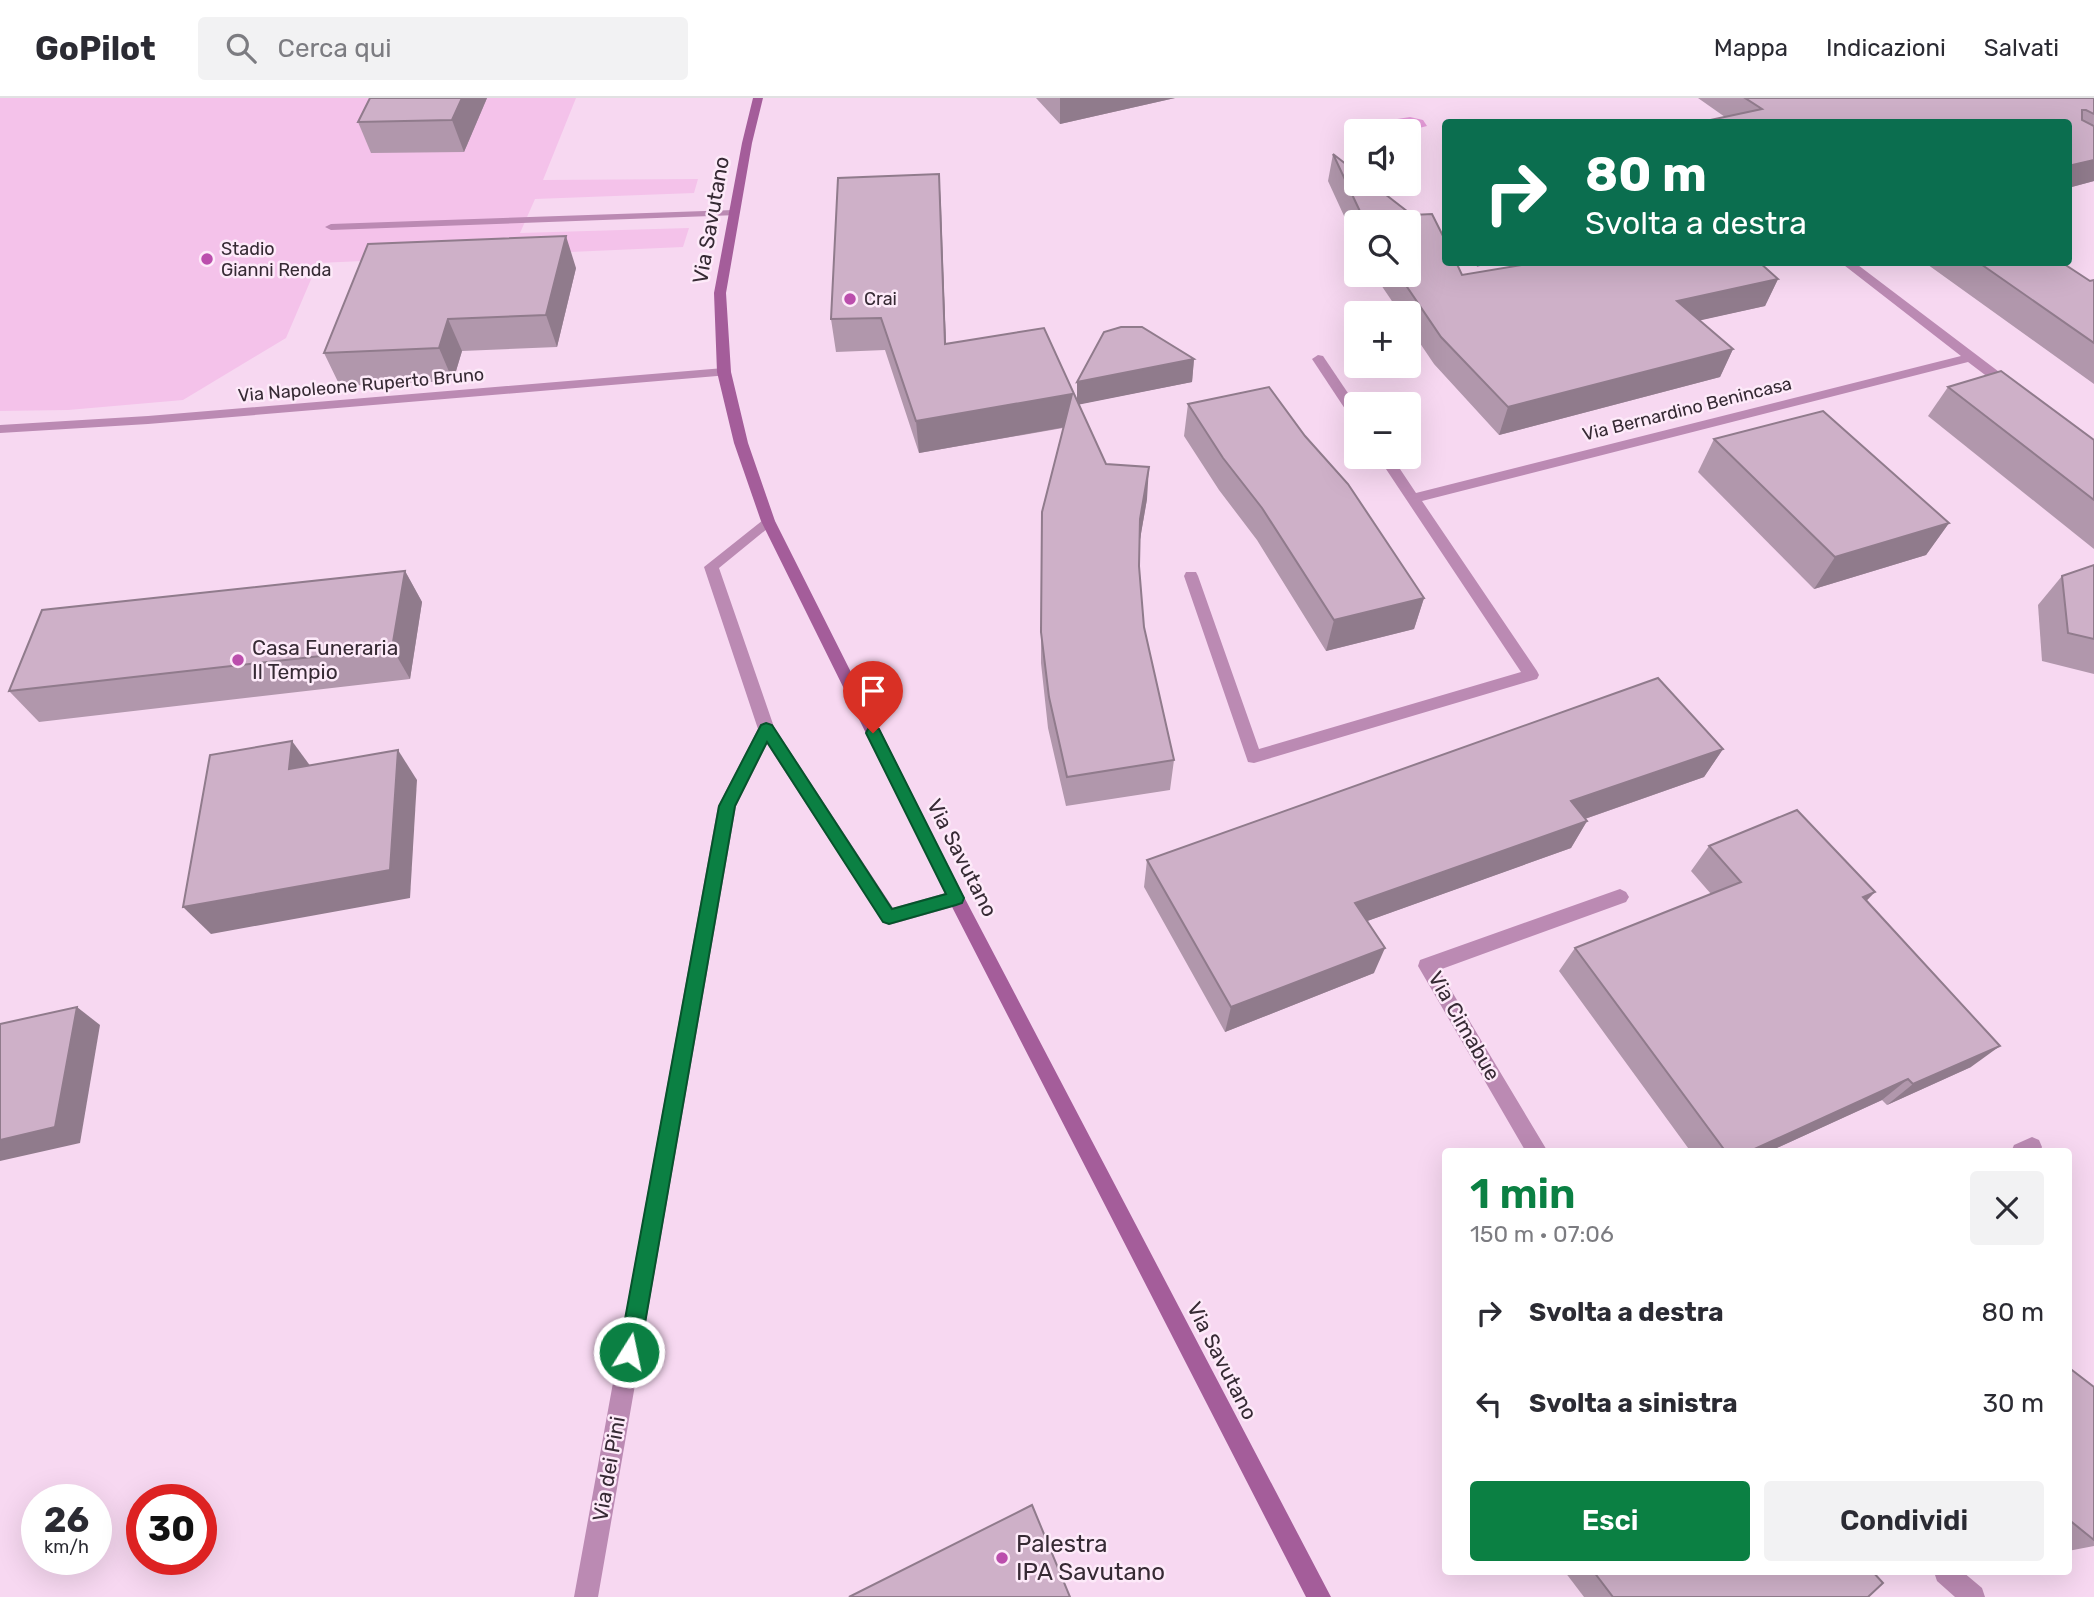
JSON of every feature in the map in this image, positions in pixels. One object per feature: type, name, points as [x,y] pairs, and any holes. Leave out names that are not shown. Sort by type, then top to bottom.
[{"type":"street","name":"Via Savutano","points":[[758,98],[720,293],[724,372],[741,443],[768,521],[956,898],[1319,1597]]},
{"type":"street","points":[[331,228],[734,213]]},
{"type":"street","points":[[1851,266],[2022,396]]},
{"type":"street","name":"Via Bernardino Benincasa","points":[[1414,498],[1971,357]]},
{"type":"street","points":[[1318,359],[1344,397]]},
{"type":"street","name":"Via Napoleone Ruperto Bruno","points":[[0,429],[148,420],[724,372]]},
{"type":"street","points":[[1191,576],[1254,757],[1531,675],[1393,469]]},
{"type":"street","points":[[768,521],[711,567],[766,729],[889,917],[956,898]]},
{"type":"street","name":"Via dei Pini","points":[[586,1597],[727,806],[766,729]]},
{"type":"street","name":"Via Cimabue","points":[[1536,1148],[1427,966],[1620,897]]},
{"type":"street","points":[[1949,1575],[1973,1597]]},
{"type":"shaded area","name":"Stadio Gianni Renda","points":[[0,98],[576,98],[543,180],[698,179],[694,193],[535,199],[520,233],[689,228],[683,247],[318,263],[286,338],[183,400],[68,410],[0,411]]},
{"type":"building","points":[[370,98],[462,98],[452,120],[358,122]]},
{"type":"building","points":[[1745,98],[2094,98],[2094,114],[2082,110],[2082,120],[2094,126],[2094,160],[2072,165],[2072,119],[1715,119],[1762,109]]},
{"type":"building","points":[[1333,154],[1344,163],[1344,177]]},
{"type":"building","points":[[939,174],[945,344],[1044,328],[1106,464],[1149,467],[1140,519],[1139,566],[1144,627],[1174,760],[1067,777],[1049,697],[1041,632],[1042,512],[1072,394],[916,421],[881,318],[831,319],[838,178]]},
{"type":"building","points":[[1353,196],[1387,196],[1406,210],[1359,210]]},
{"type":"building","points":[[1432,214],[1442,234],[1442,266],[1458,266],[1462,275],[1515,266],[1763,266],[1778,279],[1677,301],[1733,349],[1508,407],[1441,337],[1421,307],[1421,301],[1417,301],[1407,287],[1421,287],[1421,215]]},
{"type":"building","points":[[566,236],[546,315],[448,319],[439,348],[324,353],[368,244]]},
{"type":"building","points":[[1984,266],[2067,266],[2090,281],[2094,280],[2094,343]]},
{"type":"building","points":[[1121,327],[1142,327],[1194,359],[1077,382],[1104,332]]},
{"type":"building","points":[[2001,371],[2094,440],[2094,500],[1948,387]]},
{"type":"building","points":[[1269,387],[1305,436],[1348,484],[1424,598],[1334,620],[1262,508],[1223,458],[1188,404]]},
{"type":"building","points":[[1823,411],[1949,523],[1835,557],[1714,439]]},
{"type":"building","points":[[2094,565],[2094,639],[2068,633],[2062,576]]},
{"type":"building","points":[[405,571],[392,648],[9,691],[42,610]]},
{"type":"building","points":[[1658,678],[1723,749],[1571,801],[1587,821],[1355,903],[1385,948],[1231,1007],[1147,860]]},
{"type":"building","points":[[292,741],[289,769],[398,750],[390,870],[183,907],[210,755]]},
{"type":"building","points":[[1797,810],[1875,892],[1863,897],[2000,1046],[1913,1084],[1908,1079],[1757,1148],[1723,1148],[1575,948],[1741,882],[1709,846]]},
{"type":"building","points":[[77,1007],[55,1127],[0,1140],[0,1024]]},
{"type":"building","points":[[2072,1370],[2094,1387],[2094,1540],[2072,1522]]},
{"type":"building","name":"Palestra IPA Savutano","points":[[1032,1505],[1070,1597],[849,1597]]},
{"type":"building","points":[[1596,1575],[1876,1575],[1883,1583],[1868,1597],[1613,1597]]},
{"type":"place","name":"Stadio Gianni Renda","points":[[207,259]]},
{"type":"place","name":"Crai","points":[[850,299]]},
{"type":"place","name":"Casa Funeraria Il Tempio","points":[[238,660]]},
{"type":"place","name":"Palestra IPA Savutano","points":[[1002,1558]]},
{"type":"route","points":[[629,1352],[727,806],[766,729],[889,917],[956,898],[873,733]]}]
